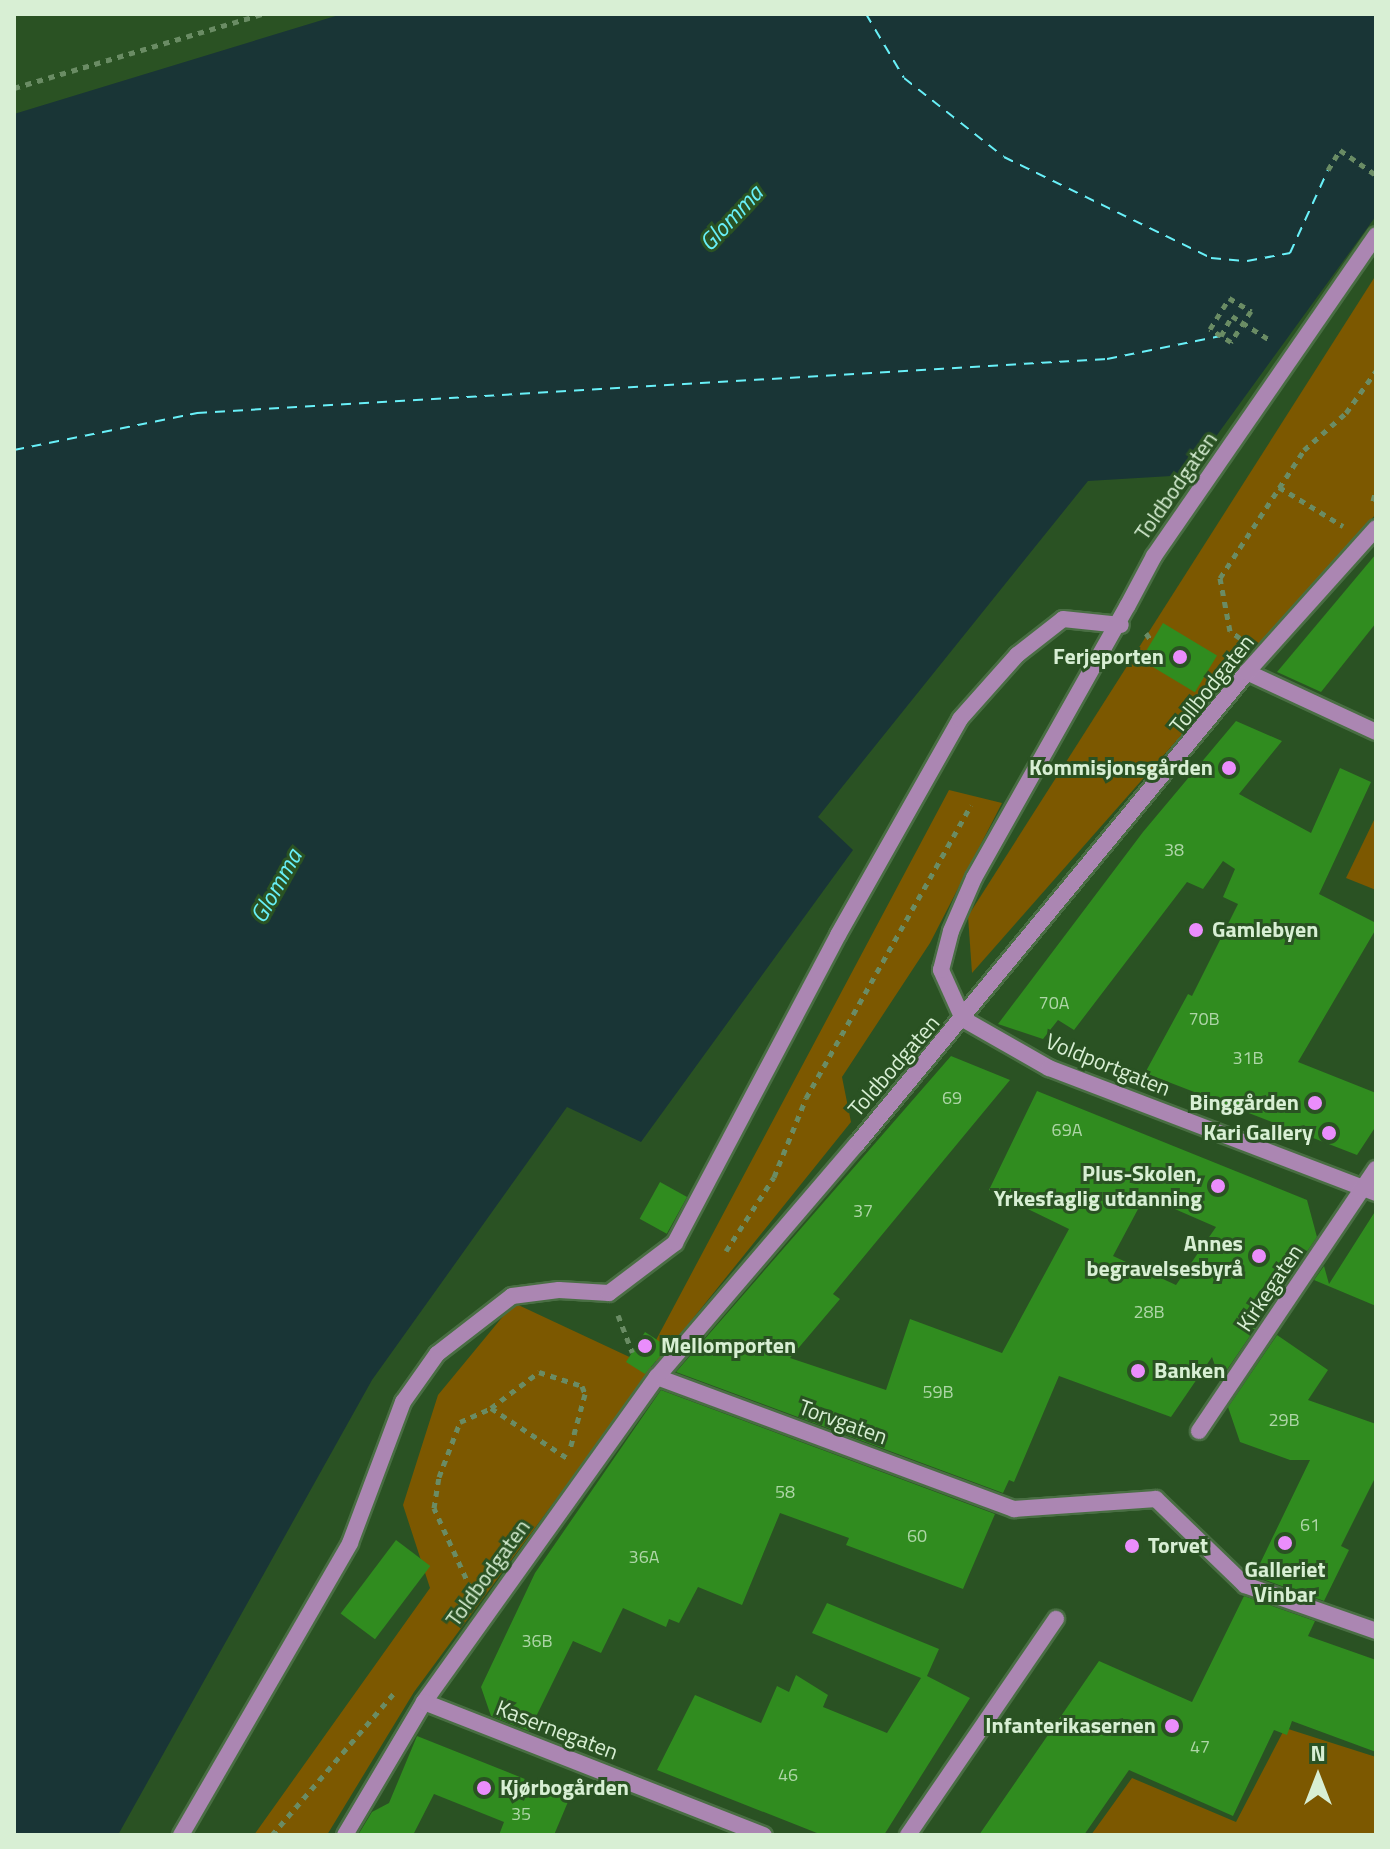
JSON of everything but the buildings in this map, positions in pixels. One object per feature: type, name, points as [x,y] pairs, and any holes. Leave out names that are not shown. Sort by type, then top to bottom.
[{"type":"street","name":"Toldbodgaten","points":[[345,1835],[424,1702],[657,1377],[963,1019],[941,970],[951,931],[974,878],[1121,625],[1154,556],[1376,235]]},
{"type":"street","name":"Tollbodgaten","points":[[963,1019],[1247,672],[1371,534]]},
{"type":"street","points":[[181,1835],[350,1543],[403,1402],[437,1354],[512,1296],[559,1290],[609,1293],[675,1243],[838,935],[960,719],[1017,655],[1063,619],[1121,625]]},
{"type":"street","points":[[1247,672],[1376,732]]},
{"type":"street","name":"Voldportgaten","points":[[963,1019],[1049,1068],[1370,1191]]},
{"type":"street","name":"Kirkegaten","points":[[1199,1431],[1370,1191],[1376,1169]]},
{"type":"street","name":"Torvgaten","points":[[657,1377],[1014,1509],[1156,1499],[1245,1585],[1376,1631]]},
{"type":"street","points":[[908,1835],[1056,1619]]},
{"type":"street","name":"Kasernegaten","points":[[424,1702],[764,1835]]},
{"type":"path","points":[[14,88],[263,14]]},
{"type":"path","points":[[1328,170],[1340,150],[1376,175]]},
{"type":"path","points":[[1229,298],[1251,311],[1231,342],[1221,336],[1210,329],[1229,298]]},
{"type":"path","points":[[1221,336],[1232,316],[1243,323]]},
{"type":"path","points":[[1263,655],[1230,631],[1220,578],[1304,450],[1346,413],[1376,371]]},
{"type":"path","points":[[1279,487],[1371,534]]},
{"type":"path","points":[[721,1259],[774,1177],[806,1098],[971,805]]},
{"type":"path","points":[[609,1293],[632,1352]]},
{"type":"path","points":[[463,1603],[471,1585],[434,1508],[439,1477],[460,1422],[491,1408],[539,1372],[582,1386],[585,1394],[570,1449],[588,1472]]},
{"type":"path","points":[[491,1408],[588,1472]]},
{"type":"path","points":[[272,1835],[401,1683]]},
{"type":"shaded area","points":[[1376,275],[1376,514],[972,973],[968,916]]},
{"type":"shaded area","points":[[949,790],[1002,803],[930,943],[842,1077],[851,1122],[658,1362],[647,1357]]},
{"type":"shaded area","points":[[1376,816],[1376,890],[1346,878]]},
{"type":"shaded area","points":[[514,1303],[653,1368],[414,1692],[327,1835],[254,1835],[430,1588],[403,1505],[438,1395]]},
{"type":"shaded area","points":[[1285,1728],[1376,1757],[1376,1835],[1091,1835],[1132,1778],[1236,1822]]},
{"type":"water","name":"Glomma","points":[[342,14],[1376,14],[1376,216],[1188,475],[1088,481],[818,817],[853,850],[641,1142],[567,1107],[372,1380],[118,1835],[14,1835],[14,114]]},
{"type":"ferry route","points":[[866,14],[904,78],[1004,157],[1211,258],[1247,261],[1290,253],[1328,170]]},
{"type":"ferry route","points":[[14,450],[197,413],[1107,359],[1221,336]]},
{"type":"place","name":"Ferjeporten","points":[[1180,657]]},
{"type":"place","name":"Kommisjonsgården","points":[[1229,768]]},
{"type":"place","name":"Gamlebyen","points":[[1196,930]]},
{"type":"place","name":"Binggården","points":[[1315,1103]]},
{"type":"place","name":"Kari Gallery","points":[[1329,1133]]},
{"type":"place","name":"Plus-Skolen, Yrkesfaglig utdanning","points":[[1218,1186]]},
{"type":"place","name":"Annes begravelsesbyrå","points":[[1259,1256]]},
{"type":"place","name":"Mellomporten","points":[[645,1346]]},
{"type":"place","name":"Banken","points":[[1138,1371]]},
{"type":"place","name":"Galleriet Vinbar","points":[[1285,1543]]},
{"type":"place","name":"Torvet","points":[[1132,1546]]},
{"type":"place","name":"Infanterikasernen","points":[[1172,1726]]},
{"type":"place","name":"Kjørbogården","points":[[484,1788]]}]
